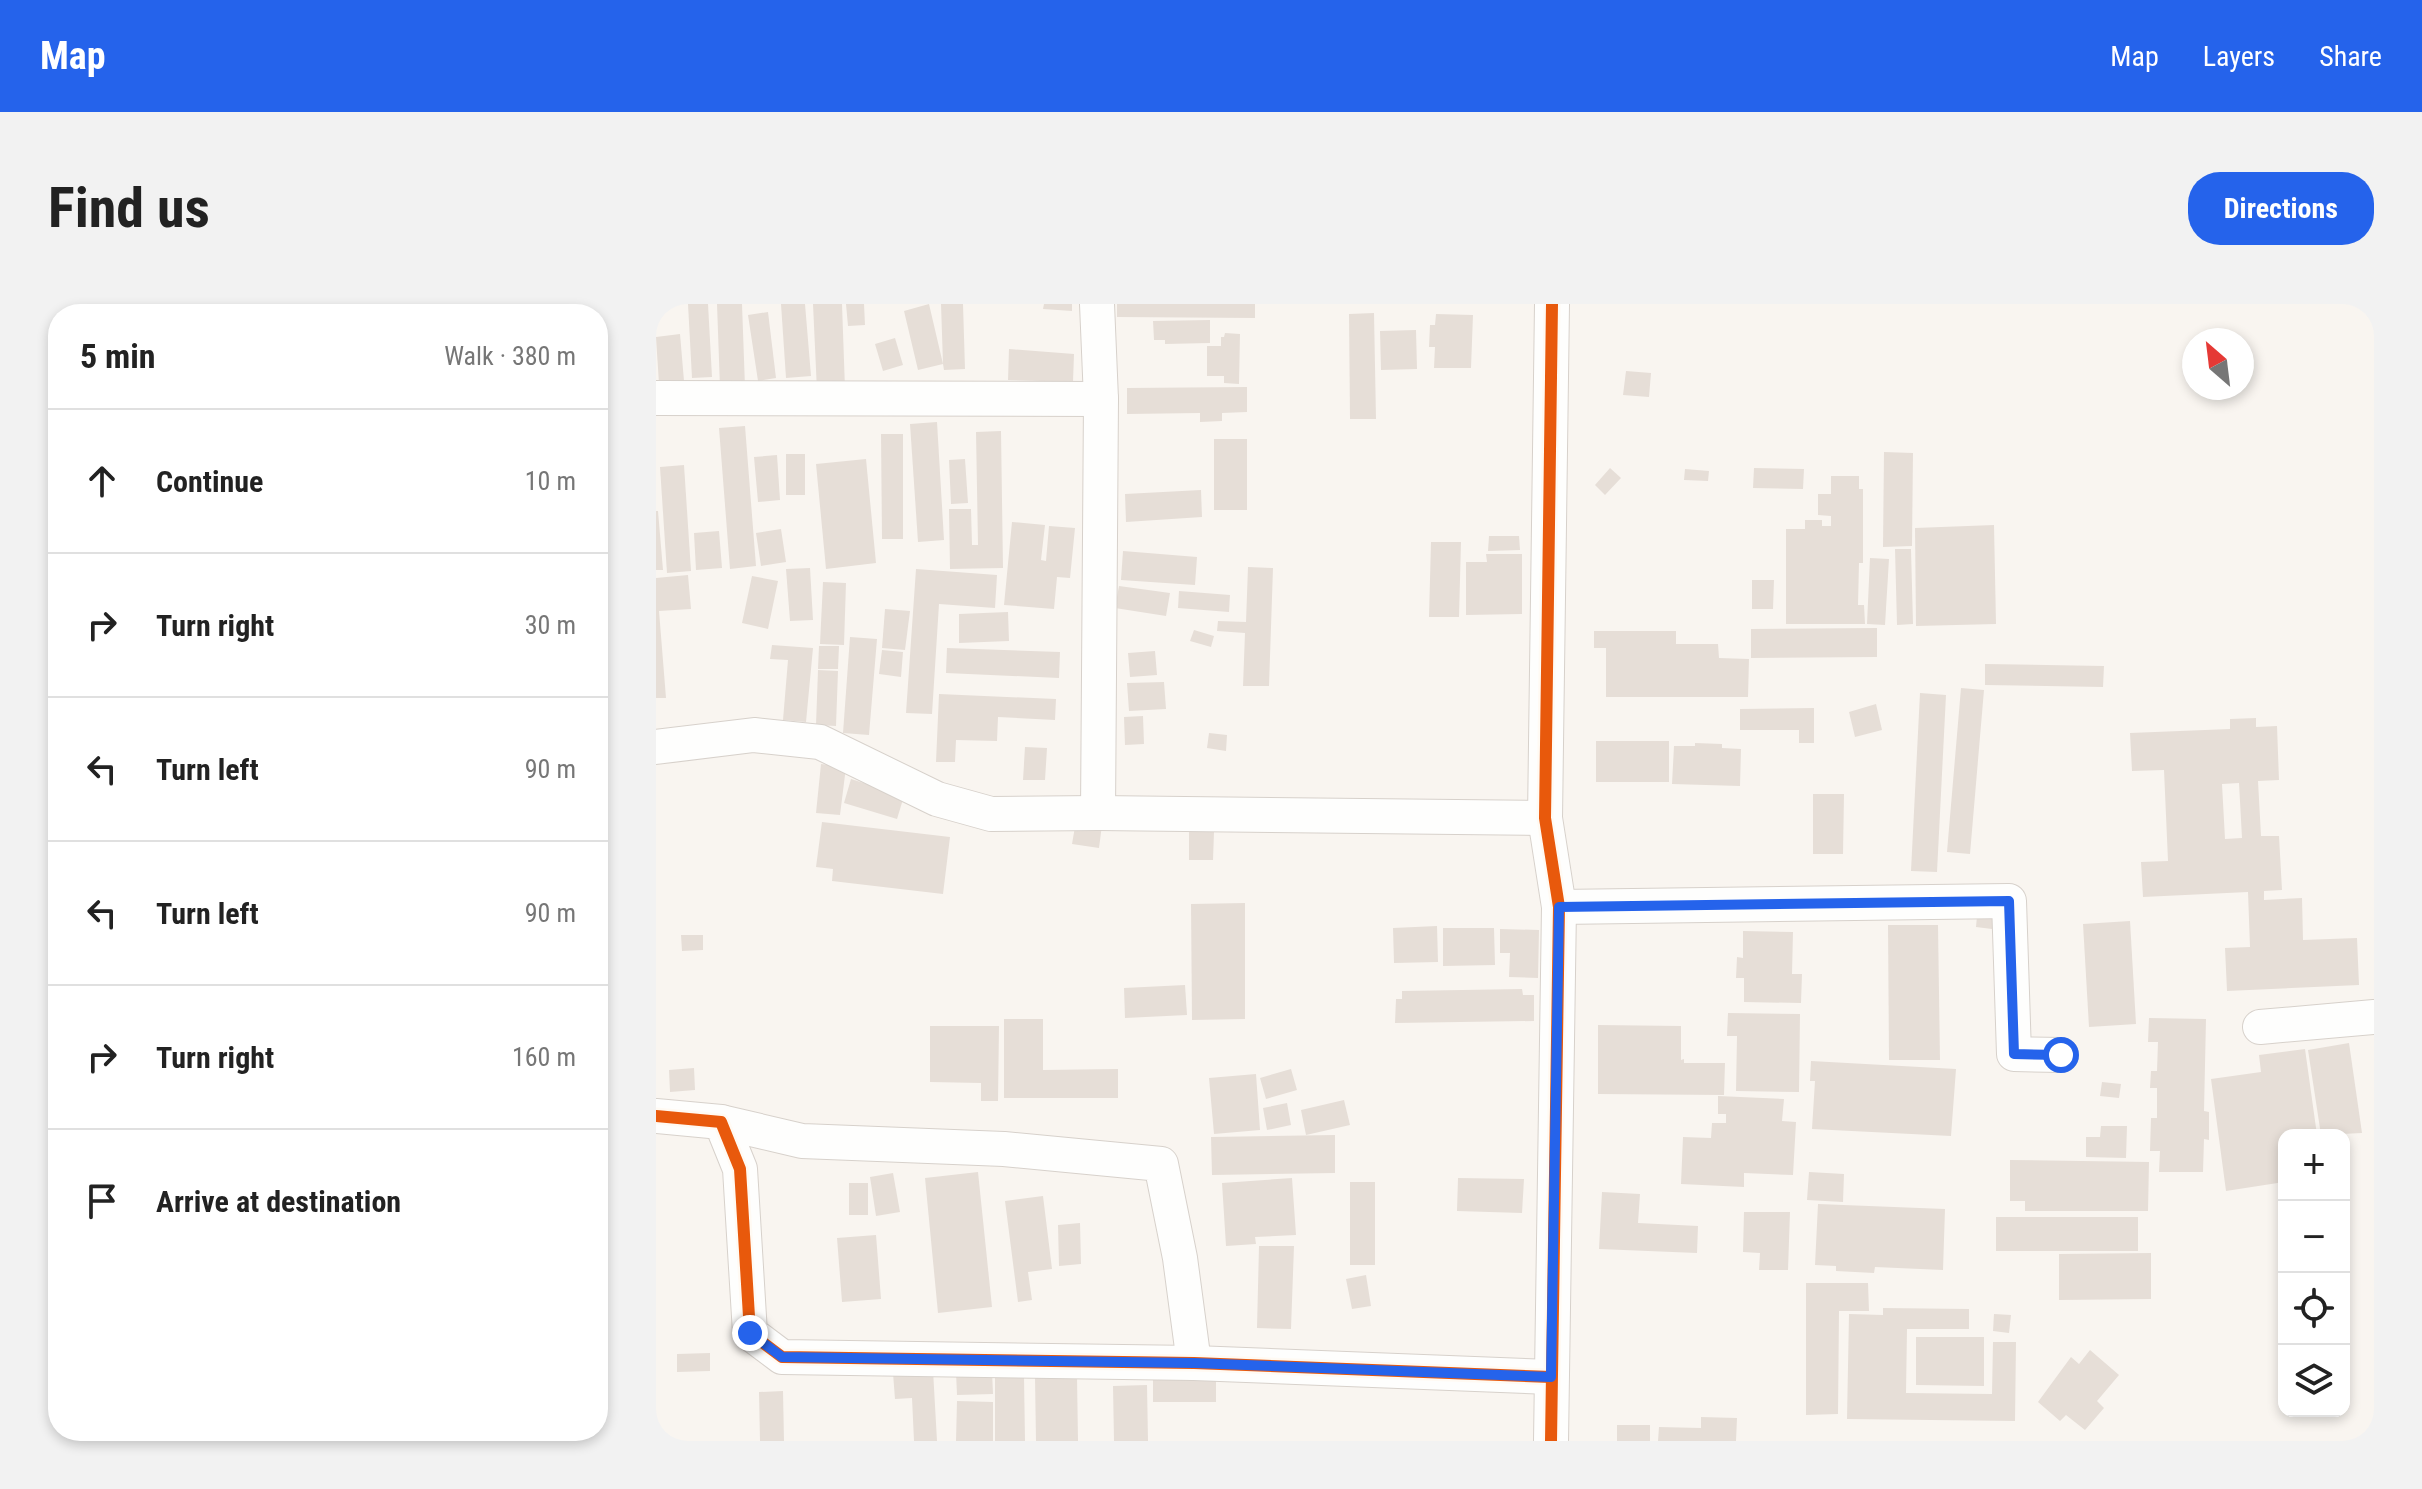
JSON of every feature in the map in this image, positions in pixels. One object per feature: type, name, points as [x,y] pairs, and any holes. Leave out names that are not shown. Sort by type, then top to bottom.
[{"type":"street","points":[[1097,304],[1101,399],[1098,813]]},
{"type":"street","points":[[1551,1441],[1559,907],[1545,818],[1552,304]]},
{"type":"street","points":[[656,398],[1101,399]]},
{"type":"street","points":[[656,747],[754,735],[820,742],[937,799],[991,814],[1545,818]]},
{"type":"street","points":[[1559,907],[2009,901],[2014,1054],[2061,1055]]},
{"type":"street","points":[[2260,1027],[2374,1017]]},
{"type":"street","points":[[656,1116],[721,1122],[802,1141],[1004,1149],[1161,1164],[1180,1258],[1194,1363]]},
{"type":"street","points":[[721,1122],[740,1169],[750,1333],[782,1357],[1194,1363],[1551,1377]]},
{"type":"building","points":[[688,304],[708,304],[712,377],[692,378]]},
{"type":"building","points":[[717,304],[742,304],[745,387],[720,388]]},
{"type":"building","points":[[781,304],[805,304],[811,376],[786,378]]},
{"type":"building","points":[[813,304],[842,304],[845,389],[817,391]]},
{"type":"building","points":[[846,304],[864,304],[865,325],[848,326]]},
{"type":"building","points":[[929,304],[943,364],[918,370],[904,311]]},
{"type":"building","points":[[941,304],[963,304],[965,369],[944,370]]},
{"type":"building","points":[[1044,304],[1072,304],[1072,311],[1043,309]]},
{"type":"building","points":[[1117,304],[1255,304],[1255,318],[1117,317]]},
{"type":"building","points":[[768,312],[776,378],[758,381],[748,315]]},
{"type":"building","points":[[1374,313],[1376,419],[1350,419],[1349,314]]},
{"type":"building","points":[[1436,314],[1473,315],[1471,368],[1434,368],[1435,347],[1429,347],[1430,325],[1435,325]]},
{"type":"building","points":[[1210,320],[1210,343],[1165,344],[1165,340],[1154,340],[1153,321]]},
{"type":"building","points":[[1416,330],[1417,369],[1381,370],[1380,331]]},
{"type":"building","points":[[1225,333],[1240,334],[1239,384],[1224,383],[1224,376],[1207,376],[1207,346],[1221,346],[1221,337]]},
{"type":"building","points":[[680,334],[684,381],[659,384],[656,337]]},
{"type":"building","points":[[895,338],[903,365],[883,371],[875,344]]},
{"type":"building","points":[[1009,349],[1074,354],[1073,382],[1008,380]]},
{"type":"building","points":[[1626,371],[1651,373],[1649,397],[1623,395]]},
{"type":"building","points":[[1247,387],[1247,412],[1222,413],[1222,421],[1200,422],[1200,413],[1127,414],[1127,388]]},
{"type":"building","points":[[937,422],[944,540],[918,542],[910,424]]},
{"type":"building","points":[[745,426],[756,566],[730,569],[719,428]]},
{"type":"building","points":[[1001,431],[1003,568],[950,569],[949,509],[971,509],[972,545],[978,545],[976,432]]},
{"type":"building","points":[[881,434],[903,434],[903,539],[882,539]]},
{"type":"building","points":[[1214,439],[1247,439],[1247,510],[1214,510]]},
{"type":"building","points":[[1884,452],[1913,453],[1912,546],[1883,547]]},
{"type":"building","points":[[786,454],[805,454],[805,495],[786,495]]},
{"type":"building","points":[[777,455],[780,500],[758,502],[754,457]]},
{"type":"building","points":[[866,459],[876,563],[826,569],[816,464]]},
{"type":"building","points":[[965,459],[968,503],[951,504],[949,460]]},
{"type":"building","points":[[684,465],[691,571],[667,573],[660,467]]},
{"type":"building","points":[[1610,468],[1621,478],[1605,495],[1595,485]]},
{"type":"building","points":[[1754,468],[1804,469],[1803,489],[1753,488]]},
{"type":"building","points":[[1685,469],[1709,471],[1708,481],[1684,480]]},
{"type":"building","points":[[1831,476],[1859,476],[1859,489],[1863,489],[1863,563],[1859,563],[1858,605],[1864,605],[1865,624],[1786,624],[1786,529],[1805,529],[1805,520],[1822,520],[1822,526],[1831,526],[1831,516],[1818,515],[1818,494],[1831,494]]},
{"type":"building","points":[[1201,490],[1202,517],[1126,522],[1125,494]]},
{"type":"building","points":[[658,511],[663,570],[656,570]]},
{"type":"building","points":[[1012,522],[1045,525],[1041,560],[1046,561],[1049,526],[1075,528],[1070,578],[1057,577],[1054,609],[1004,605]]},
{"type":"building","points":[[1994,525],[1996,624],[1916,626],[1915,528]]},
{"type":"building","points":[[781,529],[786,562],[761,566],[756,533]]},
{"type":"building","points":[[719,531],[722,568],[696,570],[694,533]]},
{"type":"building","points":[[1489,536],[1519,536],[1520,550],[1488,551]]},
{"type":"building","points":[[1431,542],[1461,542],[1459,617],[1429,617]]},
{"type":"building","points":[[1895,549],[1911,549],[1913,624],[1897,625]]},
{"type":"building","points":[[1123,551],[1197,557],[1195,585],[1121,580]]},
{"type":"building","points":[[1486,554],[1522,554],[1522,614],[1466,615],[1466,562],[1487,562]]},
{"type":"building","points":[[1870,558],[1889,559],[1885,625],[1867,624]]},
{"type":"building","points":[[1248,567],[1273,568],[1269,686],[1243,686],[1245,633],[1217,631],[1218,621],[1246,622]]},
{"type":"building","points":[[810,568],[813,620],[790,621],[786,569]]},
{"type":"building","points":[[916,569],[997,575],[995,608],[939,604],[932,714],[906,713]]},
{"type":"building","points":[[688,575],[691,609],[659,611],[666,698],[656,698],[656,578]]},
{"type":"building","points":[[752,576],[778,581],[768,629],[742,623]]},
{"type":"building","points":[[1752,580],[1774,580],[1773,609],[1752,609]]},
{"type":"building","points":[[823,582],[846,583],[844,645],[820,644]]},
{"type":"building","points":[[1119,586],[1170,593],[1166,616],[1115,608]]},
{"type":"building","points":[[1179,591],[1230,595],[1229,612],[1178,608]]},
{"type":"building","points":[[885,609],[910,611],[905,650],[882,648]]},
{"type":"building","points":[[1008,612],[1009,641],[959,643],[959,614]]},
{"type":"building","points":[[1877,628],[1877,657],[1751,658],[1751,629]]},
{"type":"building","points":[[1194,630],[1214,636],[1211,647],[1190,641]]},
{"type":"building","points":[[1594,631],[1676,631],[1676,644],[1718,644],[1719,658],[1749,659],[1748,697],[1606,697],[1606,648],[1594,648]]},
{"type":"building","points":[[850,637],[877,639],[869,735],[843,733]]},
{"type":"building","points":[[772,645],[813,648],[806,722],[783,720],[788,660],[770,659]]},
{"type":"building","points":[[819,646],[839,646],[838,669],[818,669]]},
{"type":"building","points":[[947,648],[1060,652],[1059,678],[946,673]]},
{"type":"building","points":[[882,650],[903,652],[901,677],[879,674]]},
{"type":"building","points":[[1155,651],[1157,675],[1130,677],[1128,653]]},
{"type":"building","points":[[1985,664],[2104,666],[2103,687],[1985,685]]},
{"type":"building","points":[[818,670],[838,671],[836,726],[816,725]]},
{"type":"building","points":[[1164,682],[1166,709],[1129,711],[1127,683]]},
{"type":"building","points":[[1961,688],[1984,690],[1970,854],[1947,852]]},
{"type":"building","points":[[1920,693],[1946,695],[1937,872],[1911,871]]},
{"type":"building","points":[[939,694],[1056,699],[1055,720],[998,717],[997,741],[956,740],[955,762],[936,762]]},
{"type":"building","points":[[1876,704],[1882,730],[1855,737],[1849,712]]},
{"type":"building","points":[[1814,708],[1814,743],[1799,743],[1799,730],[1740,730],[1740,709]]},
{"type":"building","points":[[1143,716],[1144,744],[1125,745],[1124,717]]},
{"type":"building","points":[[2256,718],[2256,727],[2277,726],[2279,780],[2258,781],[2261,836],[2279,836],[2282,890],[2264,891],[2264,900],[2302,898],[2303,940],[2357,938],[2359,985],[2227,991],[2225,948],[2250,947],[2248,892],[2143,897],[2141,862],[2168,861],[2164,770],[2132,771],[2130,733],[2230,729],[2230,719]],"holes":[[[2239,783],[2242,838],[2225,839],[2222,784]]]},
{"type":"building","points":[[1209,733],[1227,735],[1226,751],[1207,748]]},
{"type":"building","points":[[1596,741],[1669,741],[1669,782],[1596,782]]},
{"type":"building","points":[[1695,743],[1722,744],[1722,748],[1741,749],[1740,786],[1672,784],[1674,746],[1695,746]]},
{"type":"building","points":[[1025,747],[1047,748],[1045,780],[1023,780]]},
{"type":"building","points":[[821,764],[846,767],[840,815],[816,813]]},
{"type":"building","points":[[851,779],[904,796],[897,819],[844,803]]},
{"type":"building","points":[[1813,794],[1844,794],[1843,854],[1813,854]]},
{"type":"building","points":[[1076,821],[1102,825],[1099,848],[1072,844]]},
{"type":"building","points":[[822,822],[950,837],[943,894],[832,881],[833,869],[816,867]]},
{"type":"building","points":[[1189,832],[1214,832],[1213,860],[1189,860]]},
{"type":"building","points":[[1245,903],[1245,1019],[1192,1020],[1191,904]]},
{"type":"building","points":[[1977,916],[1993,918],[1992,929],[1976,927]]},
{"type":"building","points":[[2130,921],[2136,1024],[2089,1027],[2083,924]]},
{"type":"building","points":[[1888,925],[1938,925],[1940,1060],[1889,1060]]},
{"type":"building","points":[[1437,926],[1438,962],[1394,963],[1393,928]]},
{"type":"building","points":[[1443,928],[1494,928],[1495,965],[1443,966]]},
{"type":"building","points":[[1500,929],[1539,930],[1538,978],[1509,977],[1510,953],[1500,953]]},
{"type":"building","points":[[1743,931],[1793,932],[1792,974],[1802,974],[1801,1003],[1744,1002],[1744,978],[1736,978],[1737,957],[1743,958]]},
{"type":"building","points":[[681,935],[703,935],[703,950],[682,951]]},
{"type":"building","points":[[1185,985],[1187,1015],[1125,1018],[1124,988]]},
{"type":"building","points":[[1522,989],[1523,995],[1534,995],[1534,1021],[1395,1023],[1396,999],[1402,999],[1402,991]]},
{"type":"building","points":[[1728,1013],[1800,1014],[1799,1092],[1736,1091],[1737,1036],[1727,1036]]},
{"type":"building","points":[[2149,1018],[2206,1019],[2204,1111],[2209,1112],[2209,1140],[2204,1139],[2203,1172],[2159,1172],[2160,1151],[2150,1151],[2151,1118],[2157,1118],[2157,1088],[2150,1088],[2151,1071],[2157,1071],[2158,1042],[2148,1042]]},
{"type":"building","points":[[1004,1019],[1043,1019],[1043,1070],[1118,1069],[1118,1098],[1004,1098]]},
{"type":"building","points":[[1598,1025],[1681,1026],[1681,1060],[1684,1059],[1684,1063],[1725,1063],[1724,1095],[1598,1094]]},
{"type":"building","points":[[930,1026],[999,1026],[998,1101],[981,1101],[981,1083],[930,1082]]},
{"type":"building","points":[[2349,1043],[2362,1133],[2350,1134],[2350,1129],[2320,1129],[2308,1050]]},
{"type":"building","points":[[2305,1049],[2316,1129],[2278,1129],[2278,1183],[2226,1191],[2211,1079],[2261,1072],[2259,1055]]},
{"type":"building","points":[[1811,1061],[1956,1069],[1951,1136],[1812,1129],[1815,1081],[1810,1081]]},
{"type":"building","points":[[694,1068],[695,1090],[670,1092],[669,1070]]},
{"type":"building","points":[[1291,1069],[1297,1090],[1266,1099],[1260,1078]]},
{"type":"building","points":[[1256,1074],[1260,1130],[1214,1134],[1209,1078]]},
{"type":"building","points":[[2102,1082],[2121,1084],[2119,1098],[2100,1096]]},
{"type":"building","points":[[1718,1096],[1784,1099],[1782,1121],[1796,1122],[1793,1175],[1744,1173],[1744,1187],[1681,1184],[1683,1137],[1711,1138],[1712,1123],[1726,1123],[1726,1114],[1718,1114]]},
{"type":"building","points":[[1344,1100],[1350,1125],[1306,1135],[1301,1110]]},
{"type":"building","points":[[1287,1103],[1291,1125],[1267,1130],[1263,1108]]},
{"type":"building","points":[[2101,1126],[2127,1126],[2126,1158],[2086,1157],[2086,1137],[2100,1137]]},
{"type":"building","points":[[1335,1135],[1335,1173],[1212,1175],[1211,1137]]},
{"type":"building","points":[[2010,1160],[2149,1162],[2148,1211],[2025,1211],[2025,1201],[2010,1201]]},
{"type":"building","points":[[978,1172],[992,1307],[938,1313],[925,1178]]},
{"type":"building","points":[[1809,1172],[1844,1174],[1843,1202],[1807,1200]]},
{"type":"building","points":[[893,1173],[900,1212],[876,1216],[870,1177]]},
{"type":"building","points":[[1292,1178],[1296,1235],[1255,1237],[1256,1244],[1226,1246],[1222,1183]]},
{"type":"building","points":[[1458,1178],[1524,1179],[1522,1213],[1457,1211]]},
{"type":"building","points":[[1350,1182],[1375,1182],[1375,1265],[1350,1265]]},
{"type":"building","points":[[849,1183],[868,1183],[868,1215],[849,1215]]},
{"type":"building","points":[[1602,1192],[1640,1194],[1638,1223],[1698,1226],[1697,1253],[1599,1249]]},
{"type":"building","points":[[1043,1196],[1052,1269],[1028,1272],[1032,1300],[1018,1302],[1005,1201]]},
{"type":"building","points":[[1818,1204],[1945,1209],[1943,1270],[1875,1267],[1874,1273],[1836,1271],[1836,1266],[1815,1265]]},
{"type":"building","points":[[1744,1212],[1790,1212],[1788,1270],[1759,1270],[1760,1253],[1743,1252]]},
{"type":"building","points":[[1996,1217],[2138,1217],[2138,1251],[1996,1251]]},
{"type":"building","points":[[1080,1223],[1081,1264],[1059,1266],[1058,1225]]},
{"type":"building","points":[[876,1235],[881,1299],[842,1302],[837,1238]]},
{"type":"building","points":[[1259,1246],[1294,1246],[1291,1329],[1257,1328]]},
{"type":"building","points":[[2151,1253],[2151,1299],[2059,1300],[2059,1254]]},
{"type":"building","points":[[1366,1275],[1371,1306],[1352,1309],[1346,1279]]},
{"type":"building","points":[[1806,1283],[1868,1283],[1869,1311],[1839,1311],[1838,1414],[1806,1415]]},
{"type":"building","points":[[1883,1308],[1969,1309],[1969,1329],[1907,1329],[1906,1393],[1992,1394],[1993,1342],[2016,1342],[2015,1421],[1847,1419],[1849,1314],[1883,1315]]},
{"type":"building","points":[[1994,1314],[2011,1315],[2009,1333],[1993,1331]]},
{"type":"building","points":[[1916,1337],[1984,1337],[1984,1386],[1916,1385]]},
{"type":"building","points":[[2090,1350],[2119,1375],[2097,1401],[2104,1408],[2085,1430],[2066,1415],[2060,1421],[2038,1402],[2071,1357],[2079,1364]]},
{"type":"building","points":[[710,1353],[710,1371],[677,1372],[677,1354]]},
{"type":"building","points":[[933,1370],[937,1441],[914,1441],[912,1398],[895,1399],[893,1373]]},
{"type":"building","points":[[992,1371],[993,1394],[957,1395],[956,1372]]},
{"type":"building","points":[[1216,1372],[1216,1402],[1153,1402],[1153,1373]]},
{"type":"building","points":[[995,1376],[1024,1376],[1025,1441],[995,1441]]},
{"type":"building","points":[[1077,1377],[1078,1441],[1036,1441],[1035,1378]]},
{"type":"building","points":[[1147,1385],[1148,1441],[1114,1441],[1113,1386]]},
{"type":"building","points":[[783,1391],[784,1441],[760,1441],[759,1392]]},
{"type":"building","points":[[957,1401],[993,1402],[993,1441],[956,1441]]},
{"type":"building","points":[[1701,1417],[1737,1418],[1736,1441],[1658,1441],[1659,1427],[1701,1428]]},
{"type":"building","points":[[1617,1425],[1650,1425],[1650,1441],[1617,1441]]},
{"type":"cycle path","points":[[1551,1441],[1559,907],[1545,818],[1552,304]]},
{"type":"cycle path","points":[[656,1116],[721,1122],[740,1169],[750,1333],[782,1357],[1194,1363],[1551,1377]]},
{"type":"route","points":[[750,1333],[782,1357],[1194,1363],[1551,1377],[1559,907],[2009,901],[2014,1054],[2061,1055]]}]
